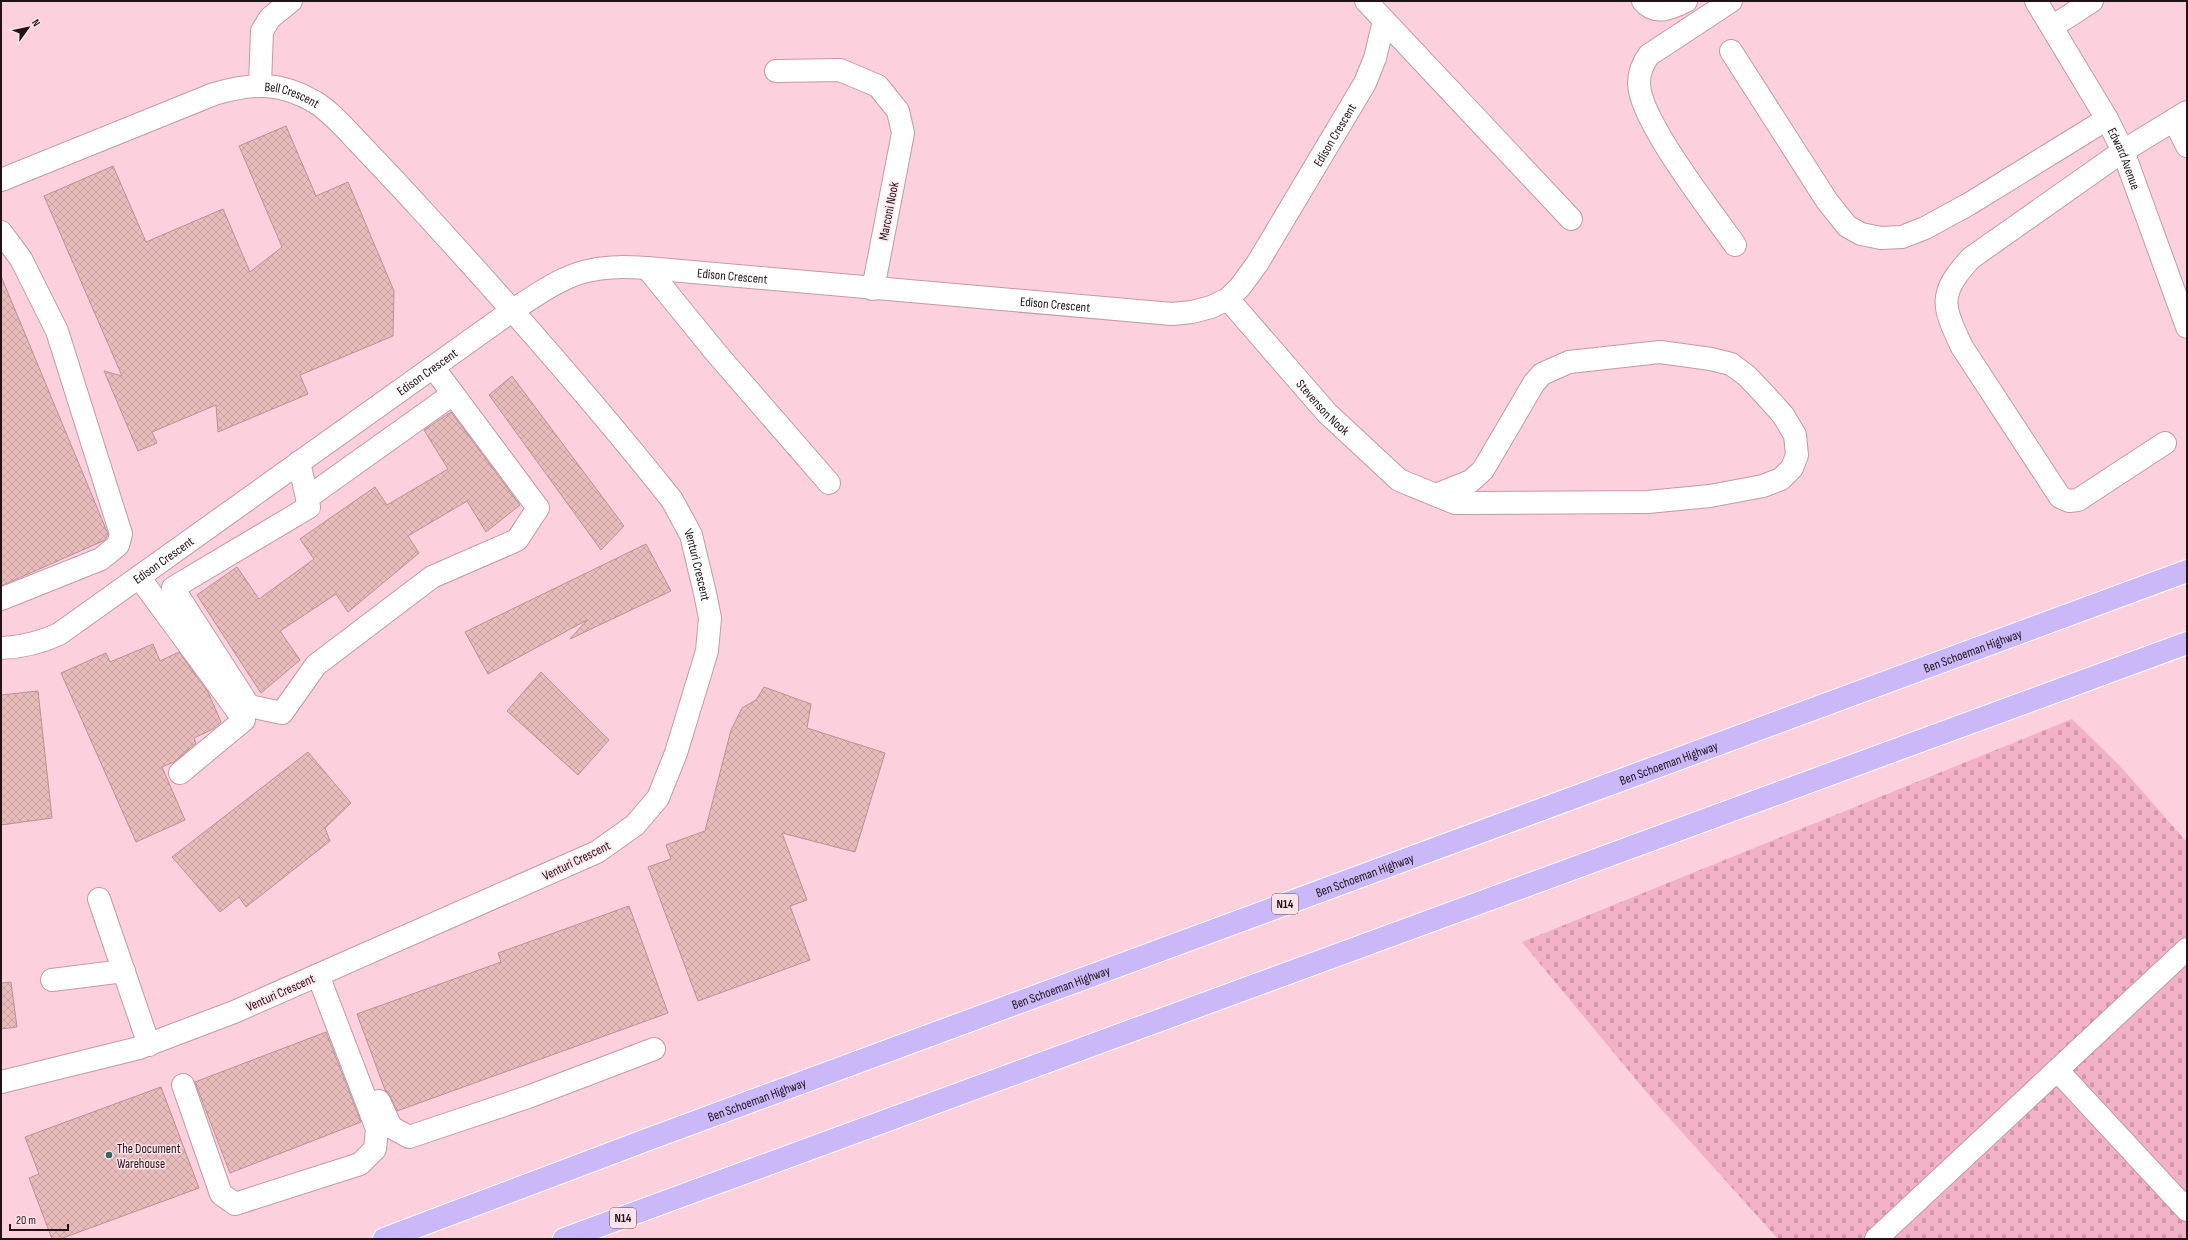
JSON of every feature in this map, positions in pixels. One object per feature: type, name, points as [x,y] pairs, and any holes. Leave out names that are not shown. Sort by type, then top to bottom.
[{"type":"highway","name":"Ben Schoeman Highway","points":[[384,1239],[2187,571]]},
{"type":"highway","name":"N14","points":[[564,1239],[682,1197],[2187,643]]},
{"type":"highway","points":[[577,1239],[682,1197]]},
{"type":"street","points":[[260,84],[262,31],[270,18],[291,1]]},
{"type":"street","points":[[1366,1],[1571,219]]},
{"type":"street","points":[[1643,1],[1653,10],[1664,10],[1686,1]]},
{"type":"street","points":[[1731,1],[1649,55],[1643,64],[1638,84],[1641,99],[1658,134],[1735,245]]},
{"type":"street","name":"Edward Avenue","points":[[2036,1],[2107,119],[2123,151],[2187,327]]},
{"type":"street","points":[[2052,27],[2092,1]]},
{"type":"street","name":"Edison Crescent","points":[[1,648],[34,645],[59,634],[512,310],[557,283],[591,270],[616,267],[647,268],[1172,314],[1192,312],[1210,307],[1228,299],[1257,264],[1365,83],[1375,58],[1384,21]]},
{"type":"street","points":[[1730,51],[1827,201],[1847,226],[1861,234],[1875,237],[1902,237],[1925,228],[1969,204],[2107,119]]},
{"type":"street","name":"Marconi Nook","points":[[776,71],[840,70],[878,86],[898,111],[903,133],[873,289]]},
{"type":"street","name":"Bell Crescent","points":[[1,180],[214,94],[238,87],[260,84],[273,85],[298,94],[316,103],[339,122],[512,310]]},
{"type":"street","points":[[2164,443],[2078,500],[2069,500],[2060,497],[1962,347],[1950,321],[1946,292],[1956,274],[1971,258],[2123,151],[2181,116],[2187,146]]},
{"type":"street","points":[[1,232],[21,259],[57,331],[121,534],[118,545],[101,559],[1,599]]},
{"type":"street","points":[[647,268],[717,354],[829,483]]},
{"type":"street","name":"Stevenson Nook","points":[[1228,299],[1327,413],[1400,480],[1455,503],[1648,502],[1710,496],[1763,486],[1781,479],[1792,468],[1797,455],[1795,435],[1783,415],[1766,396],[1747,376],[1730,364],[1711,358],[1660,352],[1569,362],[1542,374],[1534,383],[1483,470],[1471,481],[1436,495]]},
{"type":"street","name":"Venturi Crescent","points":[[1,1082],[149,1045],[234,1012],[597,852],[631,829],[649,810],[665,783],[702,670],[710,632],[710,618],[691,535],[684,520],[654,478],[512,310]]},
{"type":"street","points":[[299,462],[309,507],[173,588],[248,706],[282,713],[316,665],[432,577],[517,540],[538,508],[433,367]]},
{"type":"street","points":[[307,498],[453,394]]},
{"type":"street","points":[[139,577],[244,720],[180,773]]},
{"type":"street","points":[[100,899],[149,1045]]},
{"type":"street","points":[[1876,1239],[2058,1071],[2187,949]]},
{"type":"street","points":[[52,980],[124,971]]},
{"type":"street","points":[[324,973],[391,1127],[409,1137],[528,1097],[654,1049]]},
{"type":"street","points":[[183,1085],[221,1194],[235,1204],[360,1164],[375,1149],[377,1129],[324,973]]},
{"type":"street","points":[[2058,1071],[2187,1210]]},
{"type":"green space","points":[[2072,719],[2119,765],[2187,842],[2187,1239],[1778,1239],[1653,1100],[1522,942]]},
{"type":"building","points":[[286,126],[316,196],[348,182],[394,291],[393,336],[300,375],[308,394],[218,432],[216,405],[152,432],[157,443],[138,451],[104,371],[122,376],[44,196],[113,166],[146,242],[223,209],[250,272],[282,247],[239,146]]},
{"type":"building","points":[[1,276],[108,534],[105,540],[1,586]]},
{"type":"building","points":[[512,376],[624,526],[601,550],[489,395]]},
{"type":"building","points":[[451,412],[520,505],[486,532],[467,501],[408,536],[419,553],[348,612],[336,594],[280,631],[300,660],[261,693],[197,595],[237,567],[259,599],[314,559],[300,539],[375,487],[387,505],[448,469],[424,430]]},
{"type":"building","points":[[646,544],[671,591],[570,639],[587,620],[488,674],[465,632]]},
{"type":"building","points":[[153,644],[160,661],[179,652],[208,692],[221,722],[213,729],[194,738],[196,743],[174,762],[162,767],[185,820],[136,842],[61,673],[106,653],[110,662]]},
{"type":"building","points":[[541,672],[609,740],[578,775],[507,711]]},
{"type":"building","points":[[764,687],[811,704],[807,728],[885,753],[855,852],[782,833],[807,900],[790,906],[810,960],[698,1001],[648,867],[671,859],[666,845],[705,831],[731,730],[742,708],[756,700]]},
{"type":"building","points":[[38,691],[52,818],[1,825],[1,695]]},
{"type":"building","points":[[308,752],[351,803],[325,828],[330,841],[246,907],[239,897],[220,912],[172,857]]},
{"type":"building","points":[[629,906],[668,1013],[397,1111],[390,1096],[385,1090],[357,1014],[501,962],[498,953]]},
{"type":"building","points":[[11,982],[17,1027],[1,1029],[1,983]]},
{"type":"building","points":[[326,1032],[361,1122],[230,1173],[195,1082]]},
{"type":"building","name":"The Document Warehouse","points":[[161,1087],[199,1188],[60,1239],[52,1239],[29,1178],[39,1174],[25,1137]]},
{"type":"place","name":"The Document Warehouse","points":[[109,1155]]}]
